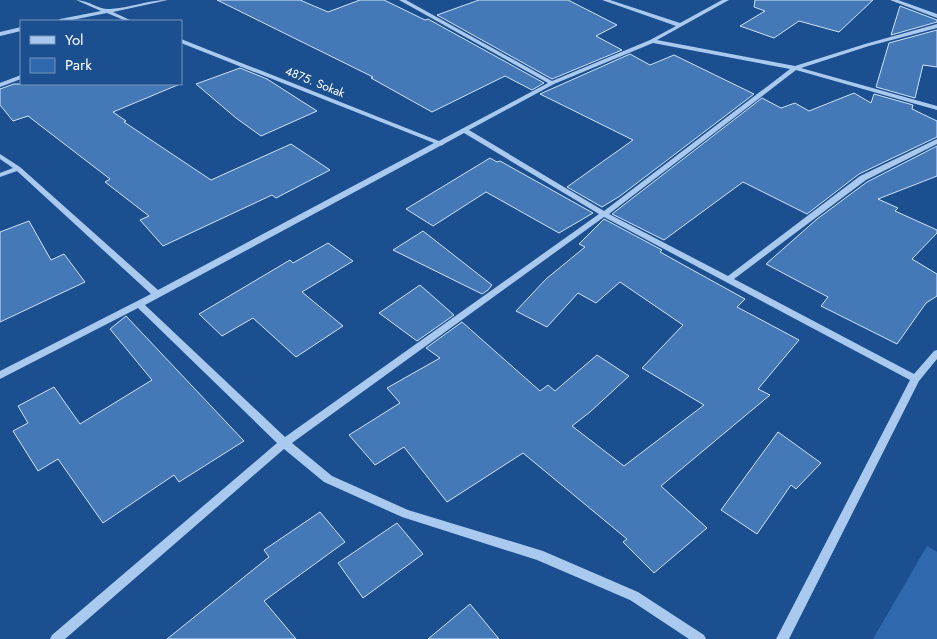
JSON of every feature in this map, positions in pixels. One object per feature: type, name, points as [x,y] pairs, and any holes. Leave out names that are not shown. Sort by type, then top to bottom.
[{"type":"street","points":[[79,0],[127,20]]},
{"type":"street","points":[[65,20],[165,0]]},
{"type":"street","points":[[402,0],[552,84]]},
{"type":"street","points":[[605,0],[679,25]]},
{"type":"street","points":[[0,375],[139,304],[552,84],[652,41],[726,0]]},
{"type":"street","points":[[892,0],[937,16]]},
{"type":"street","points":[[56,639],[284,443],[604,214],[795,68],[867,45],[937,26]]},
{"type":"street","points":[[0,34],[20,29]]},
{"type":"street","name":"4875. Sokak","points":[[182,41],[441,144]]},
{"type":"street","points":[[652,41],[795,68],[937,108]]},
{"type":"street","points":[[0,85],[20,77]]},
{"type":"street","points":[[465,131],[604,214],[915,379]]},
{"type":"street","points":[[728,280],[863,178],[937,141]]},
{"type":"street","points":[[0,156],[18,168],[157,294]]},
{"type":"street","points":[[0,175],[18,168]]},
{"type":"street","points":[[139,304],[284,443],[328,479],[406,514],[540,555],[634,596],[700,639]]},
{"type":"street","points":[[782,639],[915,379],[937,353]]},
{"type":"green space","points":[[927,546],[937,552],[937,639],[873,639]]},
{"type":"building","points":[[217,0],[300,0],[328,12],[360,0],[384,0],[425,20],[428,19],[544,83],[532,90],[505,76],[432,112],[371,78],[373,77]]},
{"type":"building","points":[[479,0],[568,0],[617,25],[596,36],[622,50],[552,79],[437,15]]},
{"type":"building","points":[[755,0],[873,0],[839,32],[799,21],[774,38],[740,26],[765,11],[754,7]]},
{"type":"building","points":[[900,6],[937,20],[937,22],[891,35]]},
{"type":"building","points":[[937,30],[937,67],[923,65],[915,98],[876,87],[889,43]]},
{"type":"building","points":[[630,54],[650,65],[674,55],[754,94],[620,196],[602,207],[567,187],[633,140],[540,94]]},
{"type":"building","points":[[240,68],[267,79],[317,111],[261,136],[236,118],[196,84]]},
{"type":"building","points":[[14,84],[178,85],[113,112],[126,121],[124,122],[211,180],[291,144],[330,170],[276,198],[272,195],[163,246],[140,220],[149,216],[105,182],[110,179],[28,116],[13,121],[0,105],[0,89]]},
{"type":"building","points":[[854,93],[871,103],[874,94],[913,105],[912,109],[937,121],[937,137],[859,174],[807,214],[743,182],[664,240],[612,214],[762,98],[781,108],[795,103],[809,111]]},
{"type":"building","points":[[937,146],[937,176],[878,199],[898,208],[895,211],[937,230],[937,233],[912,259],[937,274],[937,296],[926,303],[897,344],[821,306],[828,297],[766,264],[817,219],[867,182]]},
{"type":"building","points":[[490,158],[497,162],[500,161],[593,213],[559,233],[486,192],[433,226],[406,209]]},
{"type":"building","points":[[604,219],[662,250],[660,252],[745,299],[737,307],[799,340],[758,389],[770,395],[661,486],[707,528],[654,573],[623,542],[627,539],[523,453],[447,502],[404,447],[375,465],[349,435],[400,403],[387,388],[440,358],[426,348],[462,322],[540,391],[548,385],[555,391],[597,355],[629,376],[572,426],[624,466],[704,405],[642,368],[683,325],[620,282],[596,303],[578,293],[547,327],[516,311],[546,279],[585,247],[579,244]]},
{"type":"building","points":[[29,221],[51,260],[64,254],[85,282],[0,322],[0,232]]},
{"type":"building","points":[[423,231],[492,285],[488,290],[482,294],[393,250]]},
{"type":"building","points":[[328,243],[353,261],[302,292],[343,326],[296,357],[253,318],[222,336],[199,314],[290,260],[293,263]]},
{"type":"building","points":[[420,285],[454,315],[417,341],[379,313]]},
{"type":"building","points":[[126,316],[244,441],[179,482],[174,475],[103,523],[58,459],[38,471],[13,431],[28,423],[18,406],[54,387],[80,424],[152,380],[110,329]]},
{"type":"building","points":[[778,432],[821,463],[796,489],[791,485],[757,534],[721,510]]},
{"type":"building","points":[[320,512],[345,542],[264,601],[296,639],[167,639],[269,557],[264,550]]},
{"type":"building","points":[[397,523],[423,554],[363,598],[338,563]]},
{"type":"building","points":[[470,604],[499,639],[428,639]]}]
